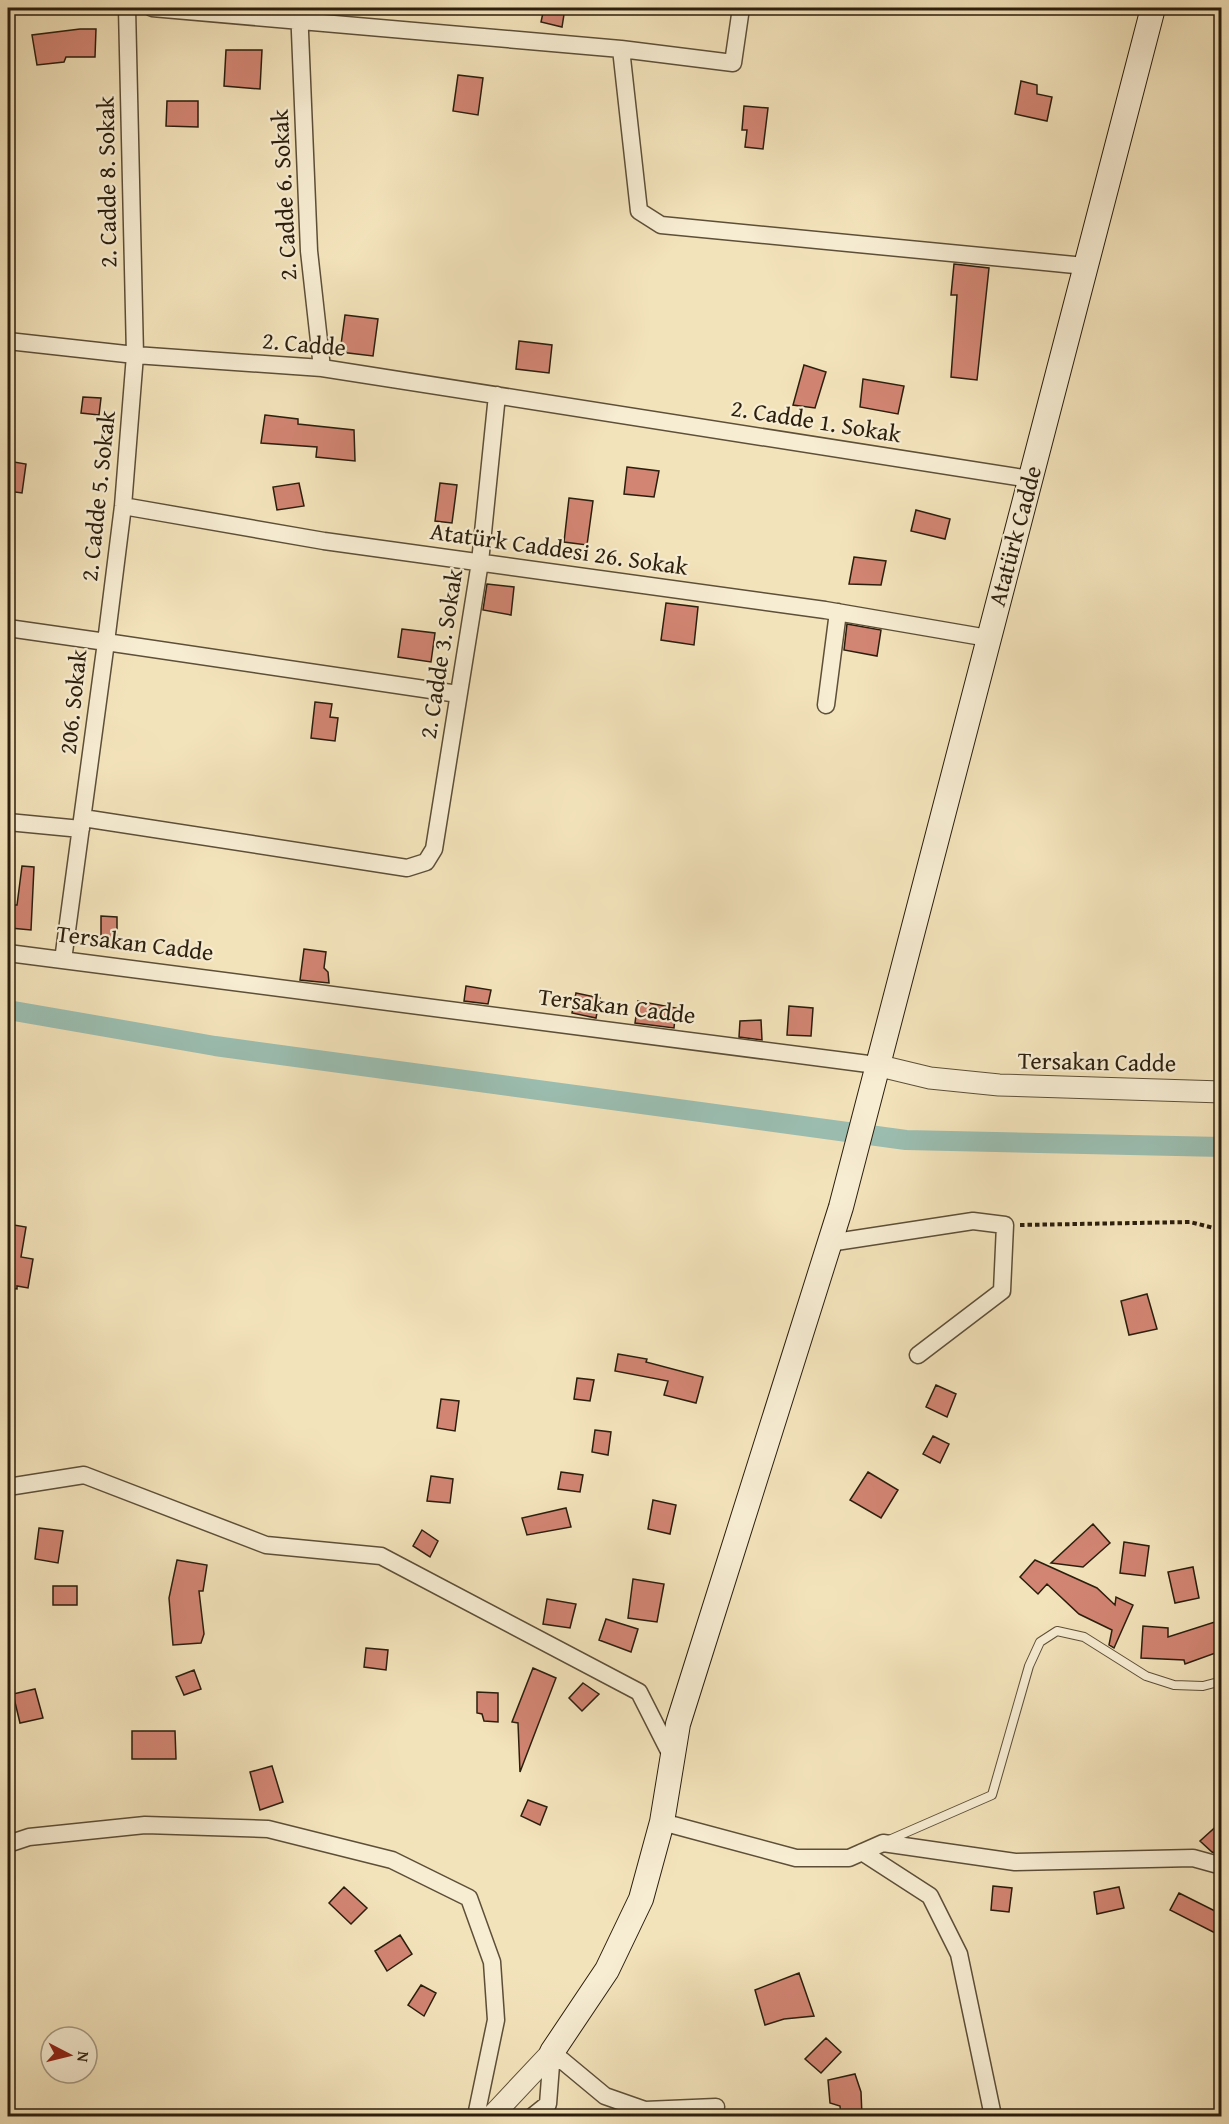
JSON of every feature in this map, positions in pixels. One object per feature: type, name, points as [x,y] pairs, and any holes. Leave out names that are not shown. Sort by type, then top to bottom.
[{"type":"main road","name":"Atatürk Cadde","points":[[552,2052],[607,1970],[641,1899],[662,1822],[674,1760],[678,1724],[841,1207],[876,1065],[1153,8]]},
{"type":"street","name":"2. Cadde 8. Sokak","points":[[127,8],[135,355]]},
{"type":"street","points":[[152,8],[299,13],[733,63],[741,8]]},
{"type":"street","name":"2. Cadde 6. Sokak","points":[[299,13],[309,251],[322,368]]},
{"type":"street","points":[[621,49],[639,211],[662,225],[1085,266]]},
{"type":"street","name":"2. Cadde","points":[[8,341],[135,355],[322,368],[595,411]]},
{"type":"street","name":"2. Cadde 5. Sokak","points":[[106,642],[123,506],[135,355]]},
{"type":"street","name":"2. Cadde 3. Sokak","points":[[82,824],[407,868],[426,862],[434,849],[480,562],[496,395]]},
{"type":"street","name":"2. Cadde 1. Sokak","points":[[595,411],[1030,479]]},
{"type":"street","name":"Atatürk Caddesi 26. Sokak","points":[[123,506],[324,541],[838,612],[988,638]]},
{"type":"street","points":[[826,705],[838,612]]},
{"type":"street","name":"206. Sokak","points":[[8,628],[106,642],[63,960]]},
{"type":"street","points":[[106,642],[458,694]]},
{"type":"street","points":[[8,822],[82,824]]},
{"type":"street","name":"Tersakan Cadde","points":[[8,953],[876,1065],[930,1078],[999,1085],[1221,1092]]},
{"type":"street","points":[[829,1243],[973,1221],[1005,1225],[1002,1291],[918,1355]]},
{"type":"street","points":[[8,1487],[84,1475],[266,1545],[381,1556],[639,1692],[674,1760]]},
{"type":"street","points":[[662,1822],[796,1858],[849,1858],[883,1843],[1014,1862],[1193,1858],[1221,1866]]},
{"type":"street","points":[[8,1844],[29,1837],[145,1825],[268,1829],[392,1860],[469,1898],[492,1962],[496,2020],[476,2116]]},
{"type":"street","points":[[862,1852],[930,1896],[959,1954],[993,2116]]},
{"type":"street","points":[[552,2052],[605,2096],[645,2109],[716,2107]]},
{"type":"street","points":[[492,2116],[552,2052]]},
{"type":"street","points":[[533,2116],[548,2104],[552,2052]]},
{"type":"lane","points":[[883,1843],[992,1795],[1029,1666],[1040,1642],[1057,1631],[1084,1637],[1146,1676],[1174,1685],[1203,1686],[1221,1681]]},
{"type":"path","points":[[1005,1225],[1190,1222],[1221,1230]]},
{"type":"building","points":[[544,8],[565,8],[562,27],[541,22]]},
{"type":"building","points":[[96,29],[95,57],[66,57],[64,62],[37,65],[32,35]]},
{"type":"building","points":[[226,50],[262,50],[260,89],[224,86]]},
{"type":"building","points":[[458,75],[483,78],[478,115],[453,111]]},
{"type":"building","points":[[1021,81],[1037,85],[1037,94],[1052,97],[1047,121],[1015,114]]},
{"type":"building","points":[[167,101],[198,101],[198,127],[166,126]]},
{"type":"building","points":[[744,106],[768,108],[763,149],[745,147],[747,130],[742,130]]},
{"type":"building","points":[[954,264],[989,268],[977,380],[951,377],[957,295],[951,295]]},
{"type":"building","points":[[345,315],[378,319],[373,356],[340,352]]},
{"type":"building","points":[[519,341],[552,345],[549,373],[516,369]]},
{"type":"building","points":[[804,365],[826,372],[815,408],[793,405]]},
{"type":"building","points":[[863,379],[904,386],[898,414],[860,407]]},
{"type":"building","points":[[83,397],[101,398],[99,415],[81,413]]},
{"type":"building","points":[[265,415],[298,419],[298,424],[354,430],[355,461],[316,457],[317,447],[261,443]]},
{"type":"building","points":[[8,461],[26,464],[22,493],[8,491]]},
{"type":"building","points":[[627,467],[659,471],[654,497],[624,494]]},
{"type":"building","points":[[299,483],[304,506],[277,510],[273,487]]},
{"type":"building","points":[[440,483],[457,485],[452,523],[435,521]]},
{"type":"building","points":[[569,498],[593,501],[587,545],[564,542]]},
{"type":"building","points":[[916,510],[950,519],[945,539],[911,531]]},
{"type":"building","points":[[854,557],[886,561],[881,585],[849,584]]},
{"type":"building","points":[[487,584],[514,587],[511,615],[483,610]]},
{"type":"building","points":[[666,603],[698,607],[694,645],[661,640]]},
{"type":"building","points":[[847,624],[881,630],[877,656],[844,650]]},
{"type":"building","points":[[402,629],[435,633],[431,662],[398,657]]},
{"type":"building","points":[[315,702],[332,704],[330,717],[338,718],[335,741],[311,738]]},
{"type":"building","points":[[22,866],[34,867],[31,930],[10,928],[12,905],[17,905]]},
{"type":"building","points":[[101,916],[117,917],[117,939],[101,938]]},
{"type":"building","points":[[304,949],[326,952],[324,968],[328,972],[329,983],[300,980]]},
{"type":"building","points":[[466,986],[491,990],[488,1004],[464,1001]]},
{"type":"building","points":[[576,993],[600,998],[596,1018],[572,1013]]},
{"type":"building","points":[[638,1001],[676,1008],[674,1028],[635,1023]]},
{"type":"building","points":[[789,1006],[813,1008],[811,1036],[787,1035]]},
{"type":"building","points":[[761,1020],[762,1040],[739,1037],[740,1021]]},
{"type":"building","points":[[8,1224],[26,1227],[21,1257],[33,1259],[28,1288],[17,1286],[17,1289],[8,1288]]},
{"type":"building","points":[[1147,1294],[1157,1329],[1129,1335],[1121,1301]]},
{"type":"building","points":[[618,1354],[647,1359],[646,1362],[703,1377],[696,1403],[664,1395],[668,1381],[615,1371]]},
{"type":"building","points":[[577,1378],[594,1380],[590,1401],[574,1399]]},
{"type":"building","points":[[936,1385],[956,1394],[947,1417],[926,1407]]},
{"type":"building","points":[[441,1399],[459,1401],[455,1431],[437,1428]]},
{"type":"building","points":[[595,1430],[611,1432],[608,1455],[592,1452]]},
{"type":"building","points":[[933,1436],[949,1444],[940,1463],[923,1454]]},
{"type":"building","points":[[561,1472],[583,1475],[580,1492],[558,1489]]},
{"type":"building","points":[[868,1472],[898,1490],[881,1518],[850,1500]]},
{"type":"building","points":[[431,1476],[453,1479],[450,1503],[427,1501]]},
{"type":"building","points":[[653,1500],[676,1505],[670,1534],[648,1529]]},
{"type":"building","points":[[566,1508],[571,1527],[527,1535],[522,1518]]},
{"type":"building","points":[[1093,1524],[1110,1543],[1083,1567],[1051,1563]]},
{"type":"building","points":[[39,1528],[63,1531],[58,1563],[35,1559]]},
{"type":"building","points":[[422,1530],[438,1541],[430,1557],[413,1546]]},
{"type":"building","points":[[1124,1542],[1149,1546],[1145,1576],[1120,1573]]},
{"type":"building","points":[[177,1560],[207,1565],[203,1591],[199,1591],[204,1634],[201,1643],[173,1645],[169,1598]]},
{"type":"building","points":[[1035,1560],[1097,1588],[1115,1605],[1116,1597],[1133,1605],[1114,1648],[1109,1645],[1112,1630],[1079,1614],[1047,1584],[1038,1594],[1020,1577]]},
{"type":"building","points":[[1193,1567],[1199,1598],[1175,1603],[1168,1572]]},
{"type":"building","points":[[633,1579],[664,1584],[657,1622],[628,1618]]},
{"type":"building","points":[[53,1586],[77,1586],[77,1605],[53,1605]]},
{"type":"building","points":[[547,1599],[576,1604],[570,1628],[543,1624]]},
{"type":"building","points":[[606,1619],[638,1629],[631,1652],[599,1640]]},
{"type":"building","points":[[1221,1620],[1221,1651],[1185,1664],[1184,1660],[1141,1658],[1143,1626],[1168,1628],[1168,1637]]},
{"type":"building","points":[[366,1648],[388,1650],[386,1670],[364,1667]]},
{"type":"building","points":[[533,1668],[556,1678],[520,1772],[518,1723],[512,1722]]},
{"type":"building","points":[[194,1670],[201,1689],[184,1695],[176,1677]]},
{"type":"building","points":[[583,1683],[599,1694],[582,1711],[569,1698]]},
{"type":"building","points":[[35,1689],[43,1718],[20,1723],[13,1694]]},
{"type":"building","points":[[477,1692],[498,1693],[498,1722],[484,1721],[482,1714],[477,1713]]},
{"type":"building","points":[[132,1731],[175,1731],[176,1759],[132,1759]]},
{"type":"building","points":[[272,1766],[283,1802],[260,1810],[250,1772]]},
{"type":"building","points":[[528,1800],[547,1807],[540,1825],[521,1816]]},
{"type":"building","points":[[1221,1822],[1221,1855],[1212,1852],[1200,1841]]},
{"type":"building","points":[[993,1886],[1012,1888],[1009,1912],[991,1910]]},
{"type":"building","points":[[344,1887],[367,1908],[351,1924],[329,1903]]},
{"type":"building","points":[[1119,1887],[1124,1908],[1097,1914],[1094,1892]]},
{"type":"building","points":[[1179,1893],[1221,1914],[1221,1936],[1170,1910]]},
{"type":"building","points":[[400,1935],[412,1954],[387,1971],[375,1951]]},
{"type":"building","points":[[799,1973],[814,2016],[784,2019],[765,2025],[755,1990]]},
{"type":"building","points":[[421,1985],[436,1993],[424,2016],[408,2005]]},
{"type":"building","points":[[826,2038],[841,2052],[821,2073],[805,2059]]},
{"type":"building","points":[[855,2074],[861,2092],[862,2116],[841,2116],[840,2106],[830,2103],[828,2080]]},
{"type":"waterway","points":[[8,1010],[215,1046],[906,1140],[1222,1147]]}]
